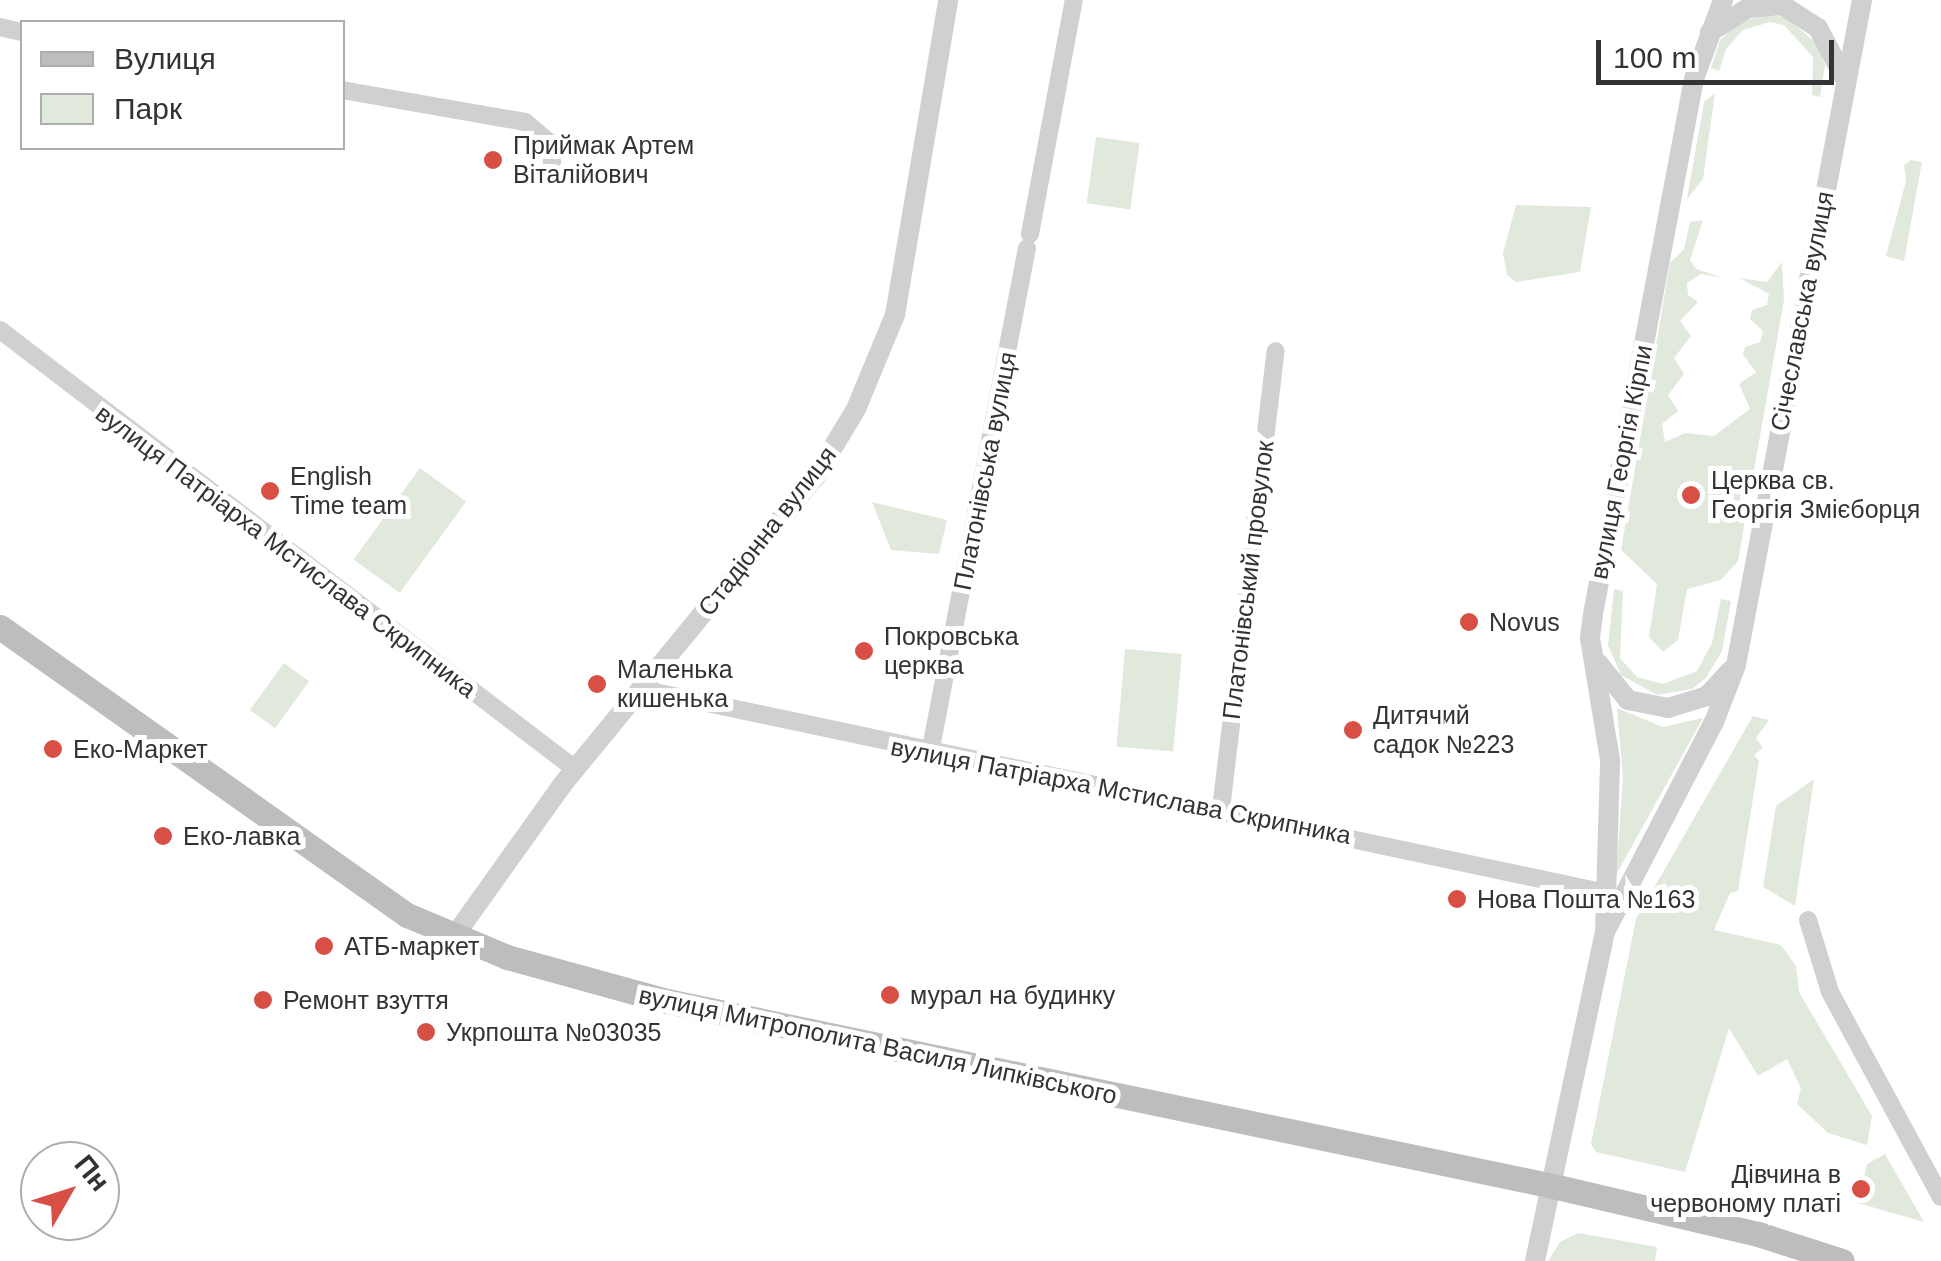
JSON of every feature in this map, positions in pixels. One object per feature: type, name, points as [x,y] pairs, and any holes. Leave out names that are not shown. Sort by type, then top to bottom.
[{"type":"main road","name":"вулиця Митрополита Василя Липківського","points":[[0,627],[407,914],[453,938],[667,1001],[1553,1186],[1842,1261]]},
{"type":"street","name":"Стадіонна вулиця","points":[[453,938],[574,769],[815,477],[876,369],[895,314],[948,0]]},
{"type":"street","name":"Платонівська вулиця","points":[[930,754],[1074,0]]},
{"type":"street","name":"вулиця Георгія Кірпи","points":[[1604,932],[1602,892],[1610,760],[1592,654],[1600,569],[1706,36],[1723,0]]},
{"type":"street","name":"Січеславська вулиця","points":[[1535,1261],[1604,932],[1714,722],[1736,665],[1862,0]]},
{"type":"street","points":[[1706,36],[1748,8],[1782,5],[1818,28],[1846,81]]},
{"type":"street","points":[[345,91],[525,122],[552,144],[552,164]]},
{"type":"street","name":"вулиця Патріарха Мстислава Скрипника","points":[[0,330],[574,769]]},
{"type":"street","name":"Платонівський провулок","points":[[1221,808],[1276,351]]},
{"type":"street","points":[[1592,654],[1628,700],[1656,708],[1707,696],[1736,665]]},
{"type":"street","name":"вулиця Патріарха Мстислава Скрипника","points":[[641,690],[930,754],[1221,808],[1602,892]]},
{"type":"street","points":[[1808,920],[1830,992],[1941,1197]]},
{"type":"green space","points":[[1764,15],[1785,17],[1819,45],[1825,65],[1820,97],[1812,95],[1813,57],[1784,25],[1770,22],[1743,30],[1726,49],[1719,71],[1711,68],[1720,40],[1738,23]]},
{"type":"green space","points":[[1715,93],[1703,179],[1687,199],[1704,102]]},
{"type":"green space","points":[[1096,137],[1140,143],[1130,209],[1087,203]]},
{"type":"green space","points":[[1911,160],[1922,162],[1904,261],[1886,256],[1906,181],[1904,165]]},
{"type":"green space","points":[[1516,205],[1591,207],[1580,272],[1516,282],[1507,275],[1503,253]]},
{"type":"green space","points":[[1703,220],[1690,260],[1696,269],[1723,278],[1701,274],[1687,283],[1688,295],[1698,302],[1680,321],[1691,336],[1674,358],[1684,374],[1668,395],[1678,411],[1662,424],[1665,442],[1685,433],[1714,436],[1750,409],[1739,384],[1756,372],[1743,355],[1745,347],[1760,342],[1763,331],[1750,319],[1752,310],[1767,305],[1769,294],[1739,278],[1767,282],[1782,262],[1784,300],[1738,561],[1721,580],[1687,589],[1678,640],[1663,652],[1649,637],[1657,584],[1621,550],[1670,263],[1684,249],[1690,222]]},
{"type":"green space","points":[[420,468],[466,502],[400,593],[354,559]]},
{"type":"green space","points":[[872,502],[947,520],[939,554],[891,550]]},
{"type":"green space","points":[[1614,589],[1623,591],[1620,658],[1637,677],[1663,684],[1697,671],[1712,643],[1721,599],[1731,601],[1722,651],[1706,678],[1692,689],[1657,695],[1621,675],[1608,645]]},
{"type":"green space","points":[[1125,649],[1182,654],[1173,752],[1116,747]]},
{"type":"green space","points":[[284,663],[309,681],[275,728],[250,710]]},
{"type":"green space","points":[[1617,708],[1663,727],[1703,718],[1616,875],[1623,777]]},
{"type":"green space","points":[[1753,716],[1769,720],[1756,738],[1763,748],[1754,755],[1759,761],[1738,891],[1730,893],[1714,930],[1781,945],[1796,966],[1799,992],[1872,1116],[1867,1145],[1828,1133],[1797,1104],[1801,1088],[1787,1059],[1758,1076],[1729,1028],[1685,1172],[1596,1152],[1591,1144],[1636,919]]},
{"type":"green space","points":[[1814,779],[1795,906],[1763,887],[1776,806]]},
{"type":"green space","points":[[1885,1154],[1924,1222],[1858,1203],[1867,1164]]},
{"type":"green space","points":[[1578,1233],[1657,1247],[1655,1261],[1548,1261],[1560,1242]]},
{"type":"place","name":"Приймак Артем Віталійович","points":[[493,160]]},
{"type":"place","name":"English Time team","points":[[270,491]]},
{"type":"place","name":"Церква св. Георгія Змієборця","points":[[1691,495]]},
{"type":"place","name":"Novus","points":[[1469,622]]},
{"type":"place","name":"Покровська церква","points":[[864,651]]},
{"type":"place","name":"Маленька кишенька","points":[[597,684]]},
{"type":"place","name":"Дитячий садок №223","points":[[1353,730]]},
{"type":"place","name":"Еко-Маркет","points":[[53,749]]},
{"type":"place","name":"Еко-лавка","points":[[163,836]]},
{"type":"place","name":"Нова Пошта №163","points":[[1457,899]]},
{"type":"place","name":"АТБ-маркет","points":[[324,946]]},
{"type":"place","name":"мурал на будинку","points":[[890,995]]},
{"type":"place","name":"Ремонт взуття","points":[[263,1000]]},
{"type":"place","name":"Укрпошта №03035","points":[[426,1032]]},
{"type":"place","name":"Дівчина в червоному платі","points":[[1861,1189]]}]
